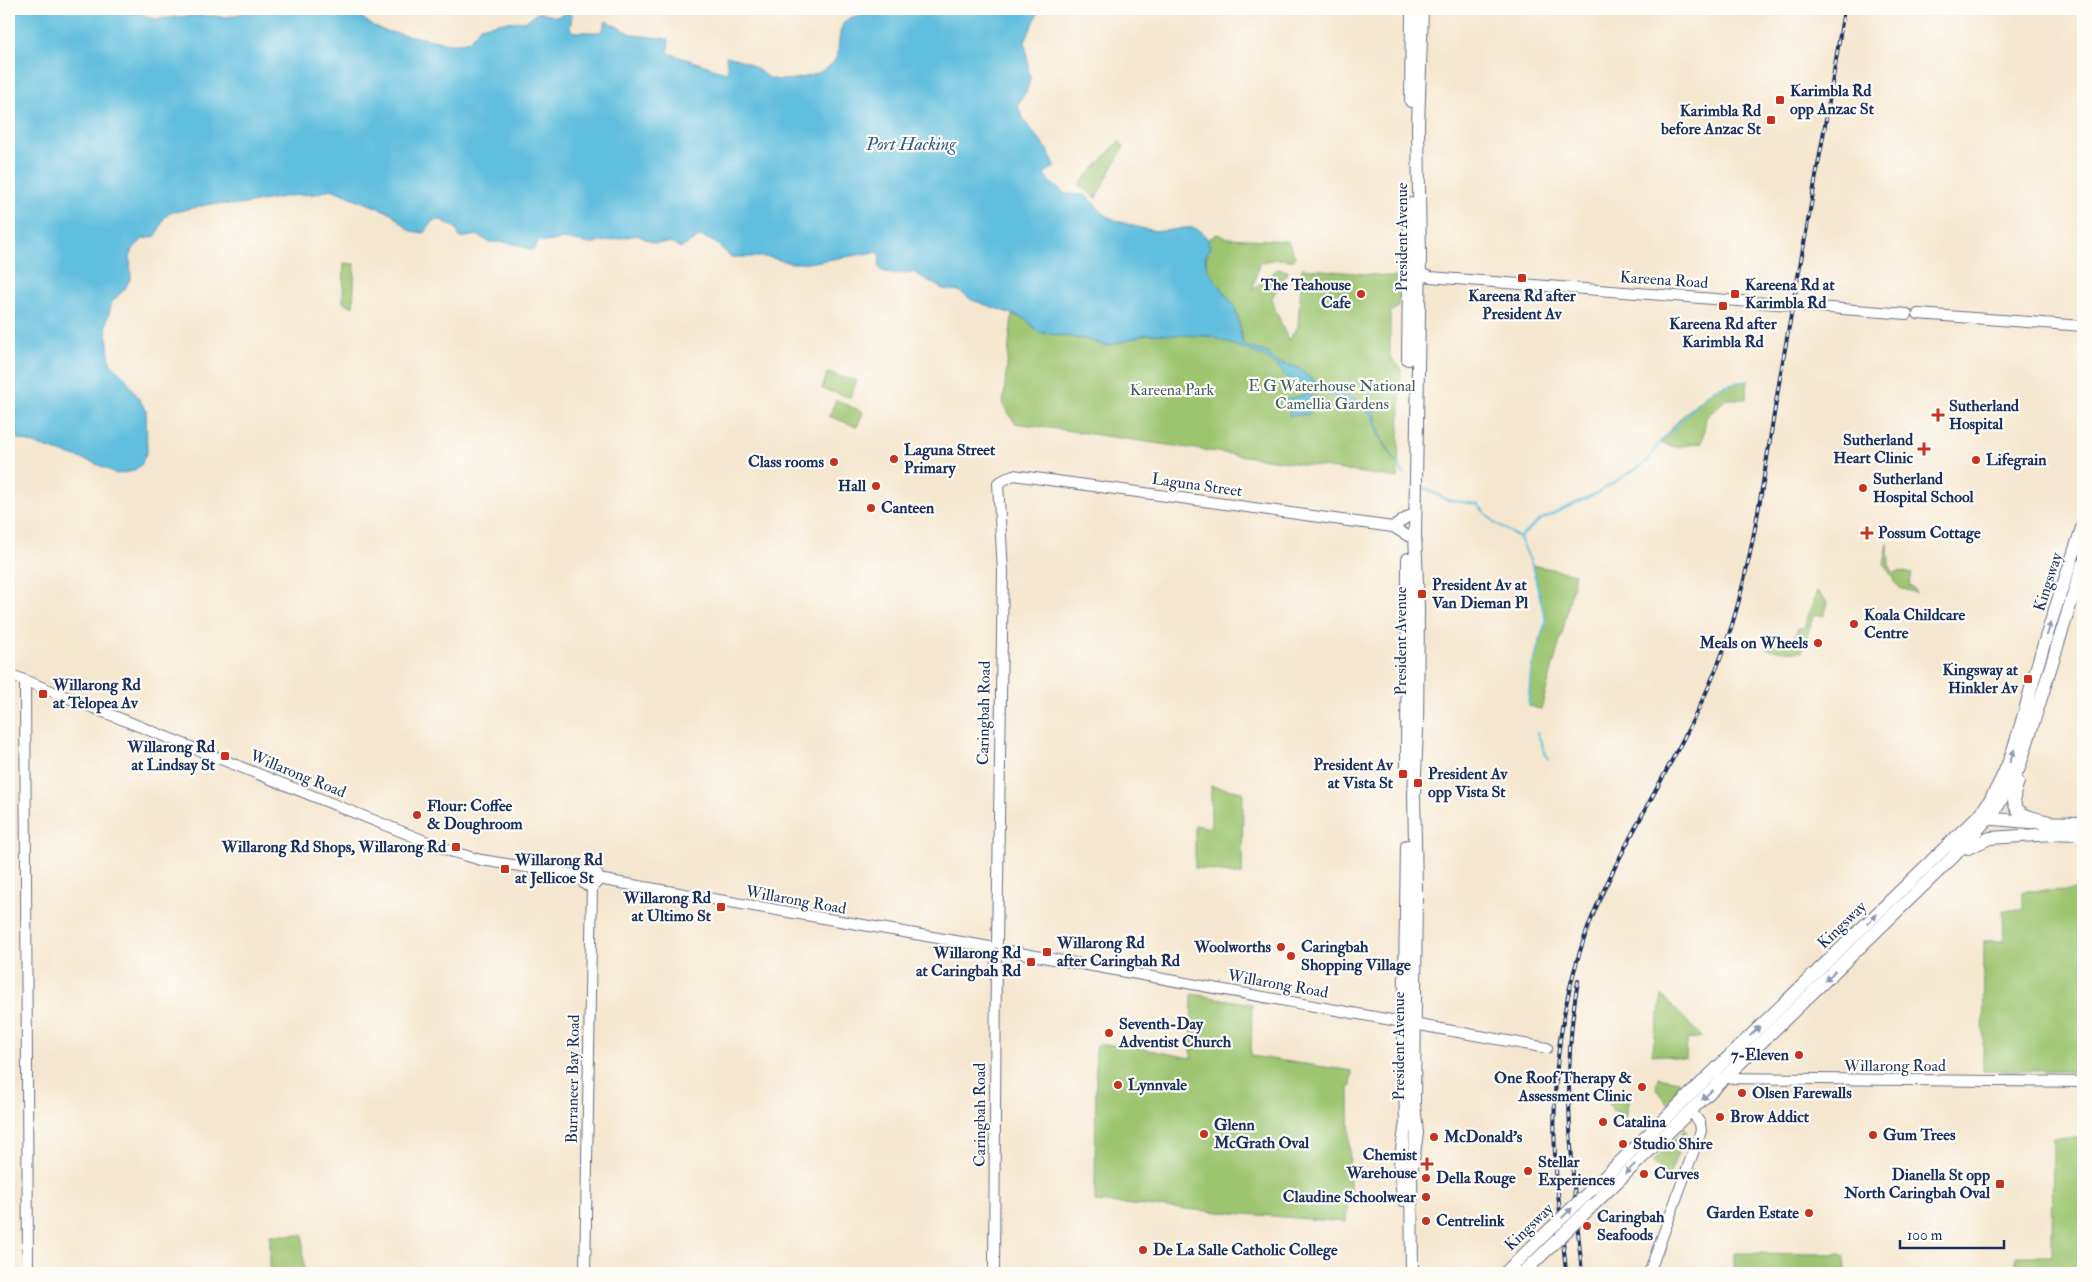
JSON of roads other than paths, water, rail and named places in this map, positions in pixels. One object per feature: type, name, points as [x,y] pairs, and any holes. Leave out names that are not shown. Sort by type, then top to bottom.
[{"type":"main road","name":"President Avenue","points":[[1412,9],[1414,271]]},
{"type":"main road","name":"President Avenue","points":[[1413,574],[1408,536],[1422,9]]},
{"type":"main road","name":"President Avenue","points":[[1403,1273],[1403,1193],[1400,1164],[1406,1122],[1410,1023],[1413,574],[1415,543],[1412,425]]},
{"type":"main road","name":"Kingsway","points":[[1505,1273],[1593,1205],[1953,857],[1983,818],[2029,721],[2067,592],[2083,525]]},
{"type":"main road","name":"Kingsway","points":[[2067,592],[2083,564]]},
{"type":"main road","name":"Kingsway","points":[[1523,1273],[1546,1242],[1592,1190],[1707,1077],[1983,818],[2007,793],[2028,743],[2029,721]]},
{"type":"main road","points":[[2028,743],[2027,760],[2014,796],[2015,805],[2025,816],[2053,828],[2083,834]]},
{"type":"main road","points":[[1983,818],[1991,824],[2004,829],[2053,828]]},
{"type":"main road","points":[[1953,857],[1976,843],[1990,838],[2083,823]]},
{"type":"main road","name":"President Avenue","points":[[1410,1023],[1417,1133],[1411,1174],[1412,1273]]},
{"type":"main road","points":[[1402,1147],[1407,1142],[1411,1120],[1415,1111]]},
{"type":"street","name":"Kareena Road","points":[[1414,271],[1428,277],[1907,314],[1908,318],[1912,320],[1918,314],[2083,326]]},
{"type":"street","name":"Laguna Street","points":[[998,483],[1013,475],[1394,526],[1408,536]]},
{"type":"street","name":"Caringbah Road","points":[[994,1273],[996,949],[1002,572],[998,483]]},
{"type":"street","points":[[1394,526],[1409,516]]},
{"type":"street","name":"Willarong Road","points":[[9,674],[450,851],[481,860],[583,876],[585,883],[595,882],[996,949],[1547,1048]]},
{"type":"street","points":[[25,680],[28,1273]]},
{"type":"street","name":"Burraneer Bay Road","points":[[585,1273],[595,882]]},
{"type":"street","name":"Willarong Road","points":[[1707,1077],[1724,1079],[2083,1082]]},
{"type":"street","points":[[1649,1273],[1701,1131],[1699,1120],[1691,1111]]},
{"type":"water","name":"Port Hacking","points":[[9,9],[128,9],[155,19],[198,15],[226,17],[252,9],[351,9],[373,26],[385,31],[447,43],[462,43],[470,40],[480,27],[504,22],[526,21],[538,12],[556,17],[569,12],[572,15],[570,28],[574,32],[602,32],[606,21],[634,35],[669,39],[668,51],[671,54],[728,73],[726,56],[748,63],[768,77],[781,80],[810,76],[827,68],[837,55],[840,31],[844,22],[852,17],[866,15],[871,9],[1040,9],[1025,41],[1030,79],[1027,90],[1018,104],[1024,121],[1052,158],[1055,167],[1044,173],[1048,180],[1065,194],[1085,195],[1103,212],[1118,221],[1159,231],[1189,228],[1201,232],[1206,237],[1210,247],[1205,258],[1207,269],[1235,307],[1243,344],[1268,353],[1276,362],[1299,368],[1307,376],[1330,391],[1356,399],[1375,413],[1382,439],[1397,464],[1379,436],[1374,418],[1361,406],[1308,387],[1308,395],[1317,398],[1319,401],[1307,403],[1307,407],[1312,411],[1309,414],[1289,416],[1290,410],[1303,408],[1306,403],[1279,406],[1280,404],[1307,393],[1306,386],[1284,376],[1282,370],[1263,356],[1210,336],[1147,334],[1111,345],[1103,345],[1089,340],[1038,332],[1026,319],[972,300],[959,291],[943,289],[913,272],[894,274],[882,271],[879,267],[880,254],[876,252],[808,263],[791,263],[768,257],[731,257],[716,243],[701,236],[681,248],[670,243],[654,243],[637,235],[591,244],[563,239],[546,242],[539,241],[533,250],[507,242],[489,242],[477,235],[460,238],[456,228],[441,220],[432,221],[425,233],[410,231],[391,213],[331,189],[315,194],[288,196],[240,205],[210,204],[170,213],[164,218],[156,236],[143,239],[133,249],[130,258],[131,277],[125,289],[112,302],[106,324],[110,363],[124,376],[146,410],[147,451],[141,465],[133,471],[117,474],[92,462],[9,436]]},
{"type":"waterway","points":[[1520,537],[1540,520],[1597,493],[1647,462],[1659,443],[1701,400],[1715,389],[1733,383],[1748,381]]},
{"type":"waterway","points":[[1397,463],[1404,474]]},
{"type":"waterway","points":[[1423,487],[1447,500],[1477,504],[1495,523],[1520,538],[1532,565],[1546,621],[1531,670],[1528,706]]},
{"type":"waterway","points":[[1537,733],[1548,759]]},
{"type":"railway","points":[[1566,1273],[1556,1170],[1554,1121],[1558,1054],[1570,988],[1579,955],[1603,892],[1705,694],[1720,660],[1741,593],[1761,496],[1844,9]]},
{"type":"railway","points":[[1578,981],[1573,1017],[1569,1090],[1572,1164],[1582,1273]]},
{"type":"place","name":"Karimbla Rd opp Anzac St","points":[[1780,100]]},
{"type":"place","name":"Karimbla Rd before Anzac St","points":[[1771,120]]},
{"type":"place","name":"Kareena Rd after President Av","points":[[1522,278]]},
{"type":"place","name":"The Teahouse Cafe","points":[[1361,294]]},
{"type":"place","name":"Kareena Rd at Karimbla Rd","points":[[1735,294]]},
{"type":"place","name":"Kareena Rd after Karimbla Rd","points":[[1723,306]]},
{"type":"place","name":"Sutherland Hospital","points":[[1938,415]]},
{"type":"place","name":"Sutherland Heart Clinic","points":[[1924,449]]},
{"type":"place","name":"Laguna Street Primary","points":[[894,459]]},
{"type":"place","name":"Lifegrain","points":[[1976,460]]},
{"type":"place","name":"Class rooms","points":[[834,462]]},
{"type":"place","name":"Hall","points":[[876,486]]},
{"type":"place","name":"Sutherland Hospital School","points":[[1863,488]]},
{"type":"place","name":"Canteen","points":[[871,508]]},
{"type":"place","name":"Possum Cottage","points":[[1867,533]]},
{"type":"place","name":"President Av at Van Dieman Pl","points":[[1422,594]]},
{"type":"place","name":"Koala Childcare Centre","points":[[1854,624]]},
{"type":"place","name":"Meals on Wheels","points":[[1818,643]]},
{"type":"place","name":"Kingsway at Hinkler Av","points":[[2028,679]]},
{"type":"place","name":"Willarong Rd at Telopea Av","points":[[43,694]]},
{"type":"place","name":"Willarong Rd at Lindsay St","points":[[225,756]]},
{"type":"place","name":"President Av at Vista St","points":[[1403,774]]},
{"type":"place","name":"President Av opp Vista St","points":[[1418,783]]},
{"type":"place","name":"Flour: Coffee & Doughroom","points":[[417,815]]},
{"type":"place","name":"Willarong Rd Shops, Willarong Rd","points":[[456,847]]},
{"type":"place","name":"Willarong Rd at Jellicoe St","points":[[505,869]]},
{"type":"place","name":"Willarong Rd at Ultimo St","points":[[721,907]]},
{"type":"place","name":"Woolworths","points":[[1281,947]]},
{"type":"place","name":"Willarong Rd after Caringbah Rd","points":[[1047,952]]},
{"type":"place","name":"Caringbah Shopping Village","points":[[1291,956]]},
{"type":"place","name":"Willarong Rd at Caringbah Rd","points":[[1031,962]]},
{"type":"place","name":"Seventh-Day Adventist Church","points":[[1109,1033]]},
{"type":"place","name":"7-Eleven","points":[[1799,1055]]},
{"type":"place","name":"Lynnvale","points":[[1118,1085]]},
{"type":"place","name":"One Roof Therapy & Assessment Clinic","points":[[1642,1087]]},
{"type":"place","name":"Olsen Farewalls","points":[[1742,1093]]},
{"type":"place","name":"Brow Addict","points":[[1720,1117]]},
{"type":"place","name":"Catalina","points":[[1603,1122]]},
{"type":"place","name":"Glenn McGrath Oval","points":[[1204,1134]]},
{"type":"place","name":"Gum Trees","points":[[1873,1135]]},
{"type":"place","name":"McDonald's","points":[[1434,1137]]},
{"type":"place","name":"Studio Shire","points":[[1623,1144]]},
{"type":"place","name":"Chemist Warehouse","points":[[1427,1164]]},
{"type":"place","name":"Stellar Experiences","points":[[1528,1171]]},
{"type":"place","name":"Curves","points":[[1644,1174]]},
{"type":"place","name":"Della Rouge","points":[[1426,1178]]},
{"type":"place","name":"Dianella St opp North Caringbah Oval","points":[[2000,1184]]},
{"type":"place","name":"Claudine Schoolwear","points":[[1426,1197]]},
{"type":"place","name":"Garden Estate","points":[[1809,1213]]},
{"type":"place","name":"Centrelink","points":[[1426,1221]]},
{"type":"place","name":"Caringbah Seafoods","points":[[1587,1226]]},
{"type":"place","name":"De La Salle Catholic College","points":[[1143,1250]]},
{"type":"park label","name":"Kareena Park","points":[[1172,390]]},
{"type":"park label","name":"E G Waterhouse National Camellia Gardens","points":[[1332,395]]}]
